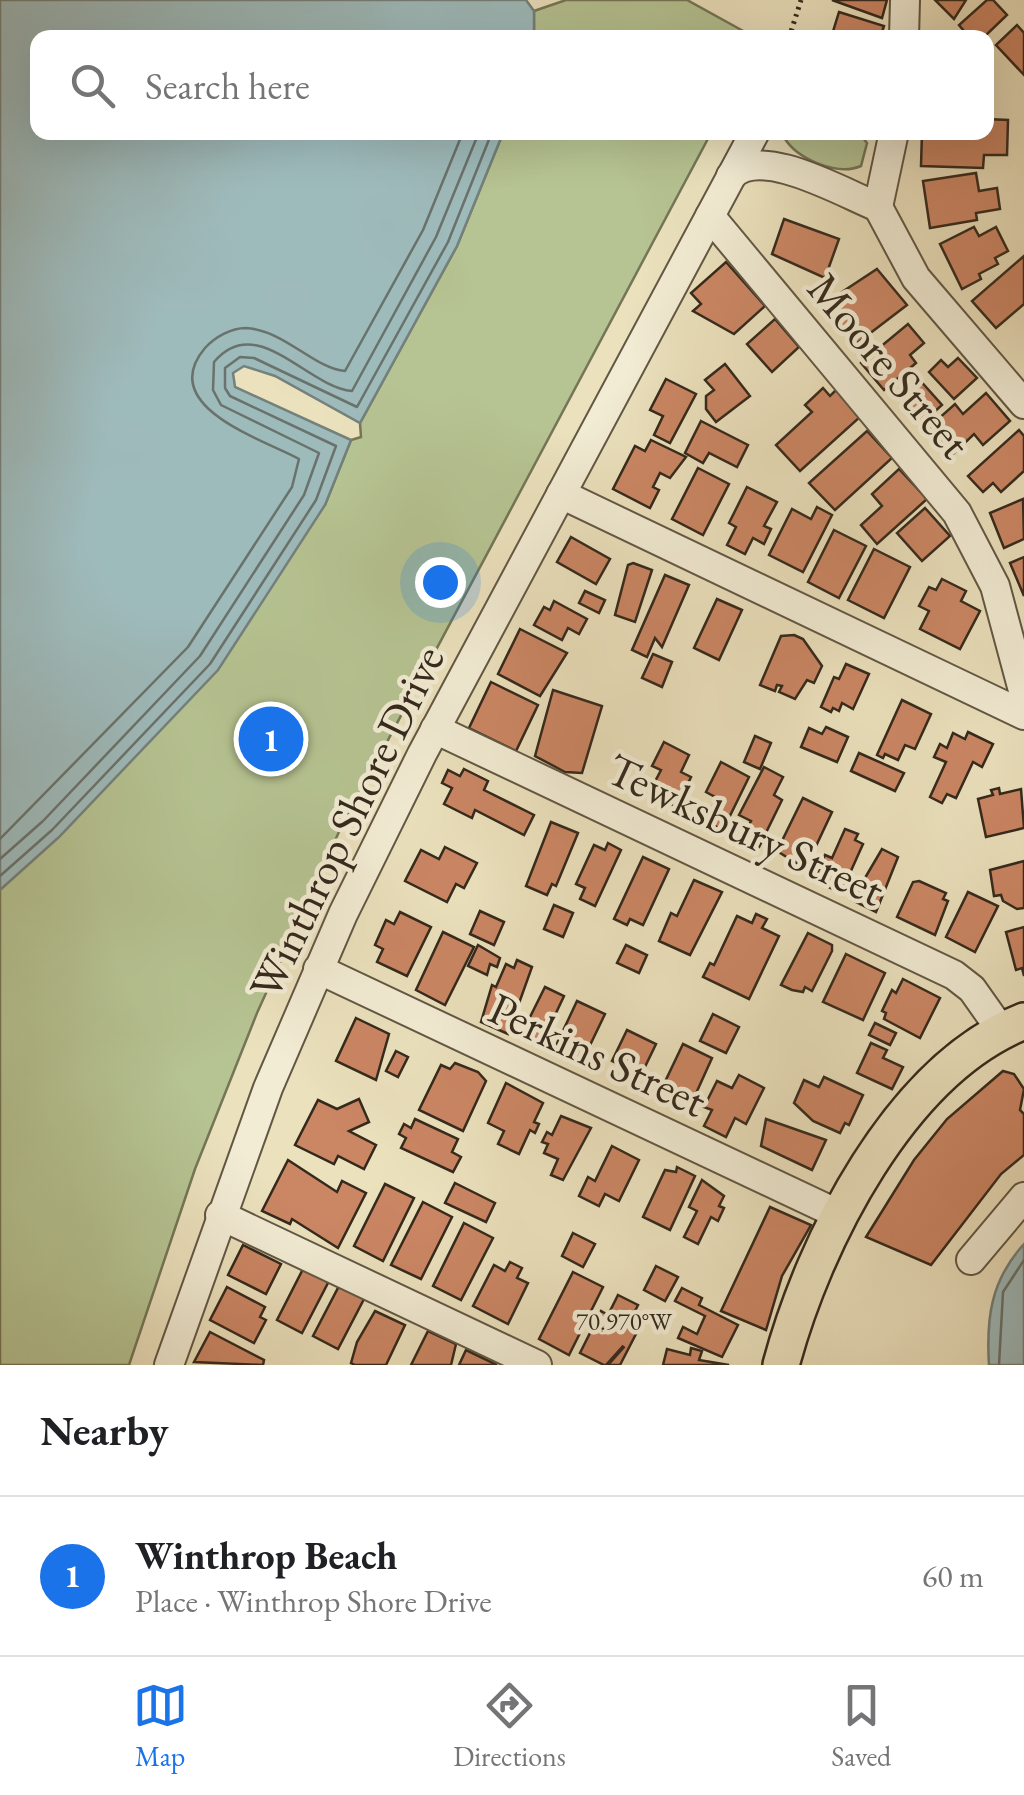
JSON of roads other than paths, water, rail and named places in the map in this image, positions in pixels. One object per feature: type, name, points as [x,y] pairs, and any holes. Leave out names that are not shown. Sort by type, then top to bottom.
[{"type":"main road","points":[[781,1365],[808,1290],[842,1216],[926,1089],[960,1056],[1012,1025]]},
{"type":"street","points":[[904,30],[905,0]]},
{"type":"street","name":"Winthrop Shore Drive","points":[[169,1365],[220,1214],[318,969],[436,729],[750,140]]},
{"type":"street","points":[[892,140],[878,207],[916,278],[1024,404]]},
{"type":"street","points":[[730,178],[746,164],[768,164],[878,207]]},
{"type":"street","name":"Moore Street","points":[[710,216],[957,513],[995,586],[1024,694]]},
{"type":"street","points":[[561,494],[1024,714]]},
{"type":"street","name":"Tewksbury Street","points":[[436,729],[954,975],[1012,1025]]},
{"type":"street","name":"Perkins Street","points":[[318,969],[842,1216]]},
{"type":"street","points":[[970,1260],[1024,1197]]},
{"type":"street","points":[[220,1214],[536,1365]]},
{"type":"water","points":[[0,0],[526,0],[534,11],[534,30],[30,30],[30,140],[500,140],[457,246],[360,423],[275,376],[244,366],[233,373],[235,387],[351,440],[325,505],[218,670],[59,837],[0,890]]},
{"type":"water","points":[[1024,1244],[1024,1365],[989,1365],[993,1300],[1004,1271]]},
{"type":"place","name":"Winthrop Beach","points":[[271,739]]}]
